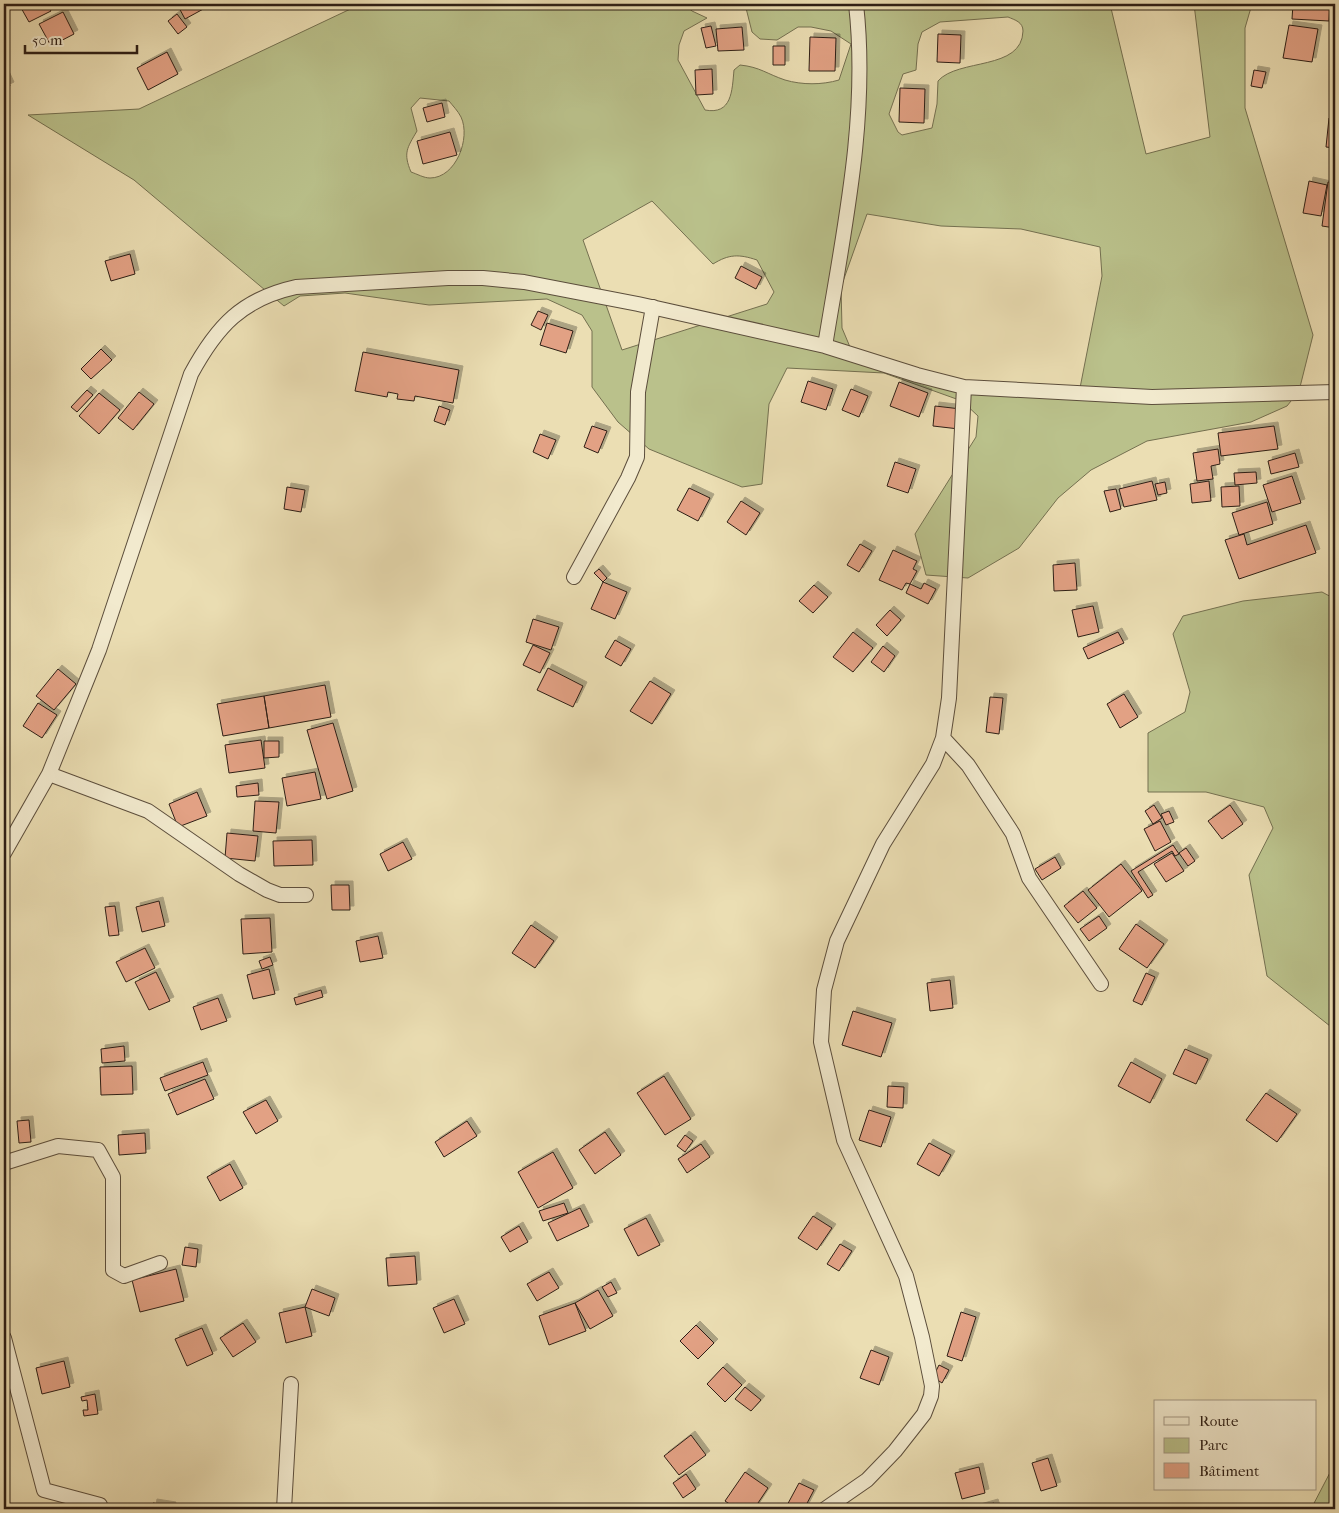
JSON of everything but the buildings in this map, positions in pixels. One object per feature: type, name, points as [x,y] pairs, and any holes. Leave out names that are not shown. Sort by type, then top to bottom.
[{"type":"street","points":[[825,346],[848,205],[857,120],[859,31],[856,4]]},
{"type":"street","points":[[4,853],[49,774],[100,650],[191,374],[207,346],[241,309],[270,293],[296,287],[483,278],[524,282],[653,307],[825,346],[917,375],[964,387],[1152,397],[1335,392]]},
{"type":"street","points":[[574,577],[628,478],[637,457],[638,392],[653,307]]},
{"type":"street","points":[[825,1509],[867,1480],[896,1451],[924,1414],[931,1396],[932,1386],[924,1347],[906,1276],[844,1140],[821,1042],[824,990],[837,941],[883,844],[933,764],[943,738],[949,698],[964,387]]},
{"type":"street","points":[[943,738],[968,766],[1013,834],[1029,878],[1101,984]]},
{"type":"street","points":[[49,774],[148,812],[239,874],[267,890],[280,895],[306,895]]},
{"type":"street","points":[[4,1163],[58,1146],[98,1150],[113,1177],[113,1270],[124,1276],[160,1264]]},
{"type":"street","points":[[4,1338],[44,1490],[100,1505]]},
{"type":"street","points":[[284,1509],[291,1384]]},
{"type":"green space","points":[[361,4],[684,4],[692,11],[707,18],[684,31],[679,45],[678,60],[705,110],[714,111],[721,109],[729,100],[734,70],[740,65],[758,69],[792,82],[812,84],[832,82],[839,80],[851,44],[831,31],[811,27],[798,27],[777,40],[760,39],[752,32],[745,4],[1110,4],[1146,154],[1210,137],[1194,4],[1252,4],[1245,28],[1245,108],[1313,335],[1299,391],[1287,406],[1251,422],[1147,441],[1091,470],[1058,498],[1019,548],[968,578],[926,575],[915,534],[976,437],[978,416],[962,401],[884,373],[787,368],[769,404],[762,484],[742,487],[649,449],[618,422],[592,387],[592,331],[582,315],[547,299],[429,305],[345,293],[300,296],[284,306],[134,180],[28,115],[139,109]],"holes":[[[1008,17],[1020,23],[1023,31],[1020,44],[1012,52],[1001,58],[947,74],[938,81],[937,104],[932,128],[902,135],[898,132],[889,114],[903,74],[916,70],[918,44],[922,32],[940,22]],[[420,98],[449,101],[461,117],[464,135],[459,155],[454,164],[439,176],[428,178],[411,172],[407,160],[407,151],[417,131],[411,108]],[[652,201],[713,264],[724,258],[734,256],[757,260],[774,292],[767,304],[622,350],[583,240]],[[867,214],[941,226],[1021,229],[1100,247],[1102,276],[1079,393],[986,389],[850,347],[842,328],[841,287]]]},
{"type":"green space","points":[[1322,592],[1335,599],[1335,1030],[1267,976],[1249,875],[1273,828],[1264,807],[1206,792],[1148,792],[1148,733],[1185,712],[1190,692],[1173,634],[1183,616],[1243,601]]},
{"type":"green space","points":[[1335,1463],[1335,1509],[1311,1509]]}]
